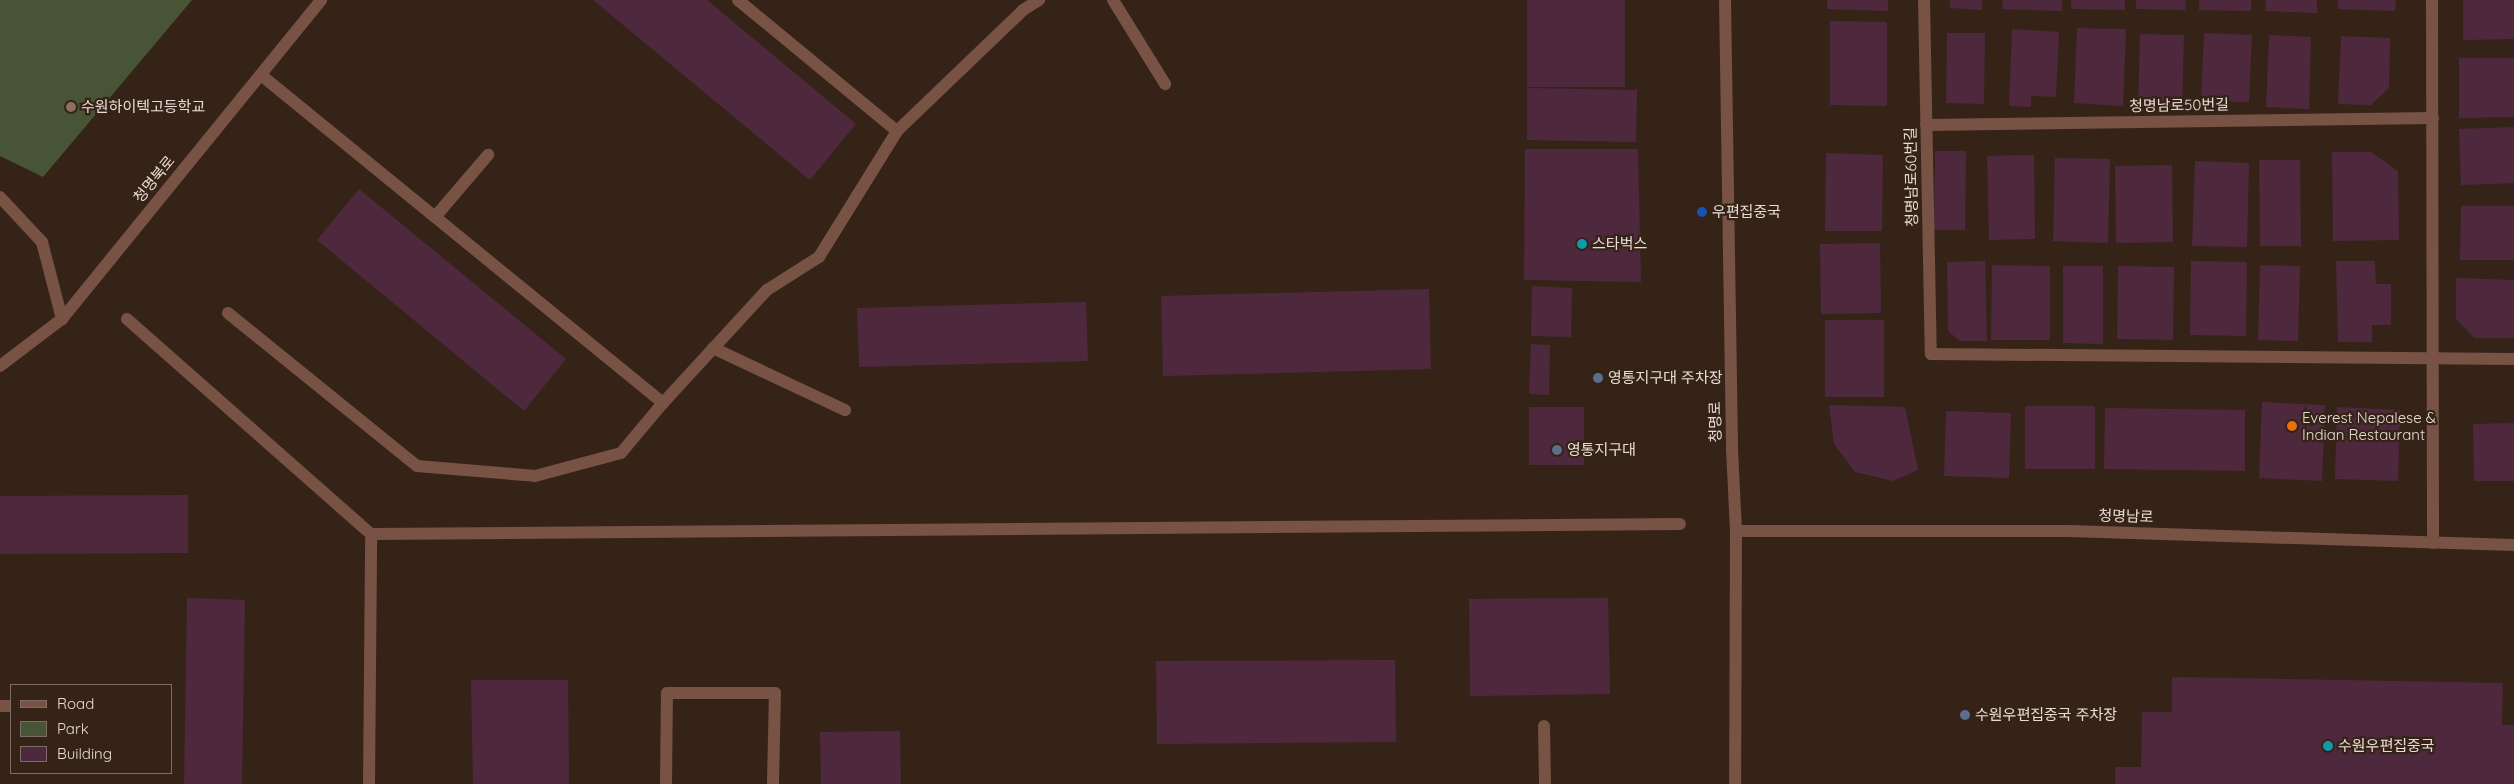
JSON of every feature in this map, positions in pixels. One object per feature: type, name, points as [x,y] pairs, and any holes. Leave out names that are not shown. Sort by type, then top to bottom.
[{"type":"street","name":"청명북로","points":[[0,366],[62,319],[321,0]]},
{"type":"street","points":[[738,0],[897,131]]},
{"type":"street","points":[[228,313],[417,466],[535,476],[621,453],[663,402],[767,290],[819,257],[897,131],[1023,10],[1039,0]]},
{"type":"street","points":[[1113,0],[1165,84]]},
{"type":"street","name":"청명로","points":[[1725,0],[1732,449],[1736,532],[1735,784]]},
{"type":"street","name":"청명남로60번길","points":[[1924,0],[1931,354],[2434,359]]},
{"type":"street","points":[[2432,0],[2433,543]]},
{"type":"street","points":[[261,75],[663,402]]},
{"type":"street","name":"청명남로50번길","points":[[1926,125],[2433,118]]},
{"type":"street","points":[[435,217],[488,155]]},
{"type":"street","points":[[0,197],[42,242],[62,319]]},
{"type":"street","points":[[127,319],[371,534],[1680,524]]},
{"type":"street","points":[[714,348],[845,410]]},
{"type":"street","points":[[2434,359],[2514,360]]},
{"type":"street","name":"청명남로","points":[[1736,532],[2069,531],[2514,545]]},
{"type":"street","points":[[369,784],[371,534]]},
{"type":"street","points":[[666,784],[667,693],[775,692],[773,784]]},
{"type":"street","points":[[1544,726],[1545,784]]},
{"type":"green space","name":"수원하이텍고등학교","points":[[0,0],[192,0],[43,177],[0,156]]},
{"type":"building","points":[[593,0],[707,0],[856,124],[810,180]]},
{"type":"building","points":[[1527,0],[1625,0],[1625,87],[1527,87]]},
{"type":"building","points":[[1827,0],[1888,0],[1888,11],[1827,9]]},
{"type":"building","points":[[1950,0],[1982,0],[1982,10],[1950,8]]},
{"type":"building","points":[[2003,0],[2062,0],[2062,11],[2002,9]]},
{"type":"building","points":[[2071,0],[2125,0],[2125,10],[2071,9]]},
{"type":"building","points":[[2136,0],[2186,0],[2185,10],[2136,9]]},
{"type":"building","points":[[2199,0],[2251,0],[2251,11],[2199,10]]},
{"type":"building","points":[[2266,0],[2317,0],[2317,13],[2265,11]]},
{"type":"building","points":[[2338,0],[2396,0],[2395,11],[2338,9]]},
{"type":"building","points":[[2463,0],[2514,0],[2514,39],[2463,40]]},
{"type":"building","points":[[1830,21],[1887,22],[1887,106],[1830,105]]},
{"type":"building","points":[[2077,28],[2126,29],[2123,106],[2074,103]]},
{"type":"building","points":[[2012,29],[2059,32],[2056,97],[2031,96],[2031,107],[2009,106]]},
{"type":"building","points":[[1947,33],[1985,33],[1984,104],[1946,103]]},
{"type":"building","points":[[2204,33],[2252,35],[2249,102],[2201,101]]},
{"type":"building","points":[[2140,34],[2184,35],[2182,112],[2138,111]]},
{"type":"building","points":[[2269,35],[2311,37],[2309,109],[2266,107]]},
{"type":"building","points":[[2341,36],[2390,38],[2389,88],[2371,105],[2338,104]]},
{"type":"building","points":[[2459,58],[2514,58],[2514,117],[2459,118]]},
{"type":"building","points":[[1527,88],[1637,90],[1636,142],[1527,140]]},
{"type":"building","points":[[2514,127],[2514,183],[2461,185],[2459,129]]},
{"type":"building","name":"스타벅스","points":[[1525,149],[1638,149],[1641,282],[1524,280]]},
{"type":"building","points":[[1935,151],[1966,151],[1965,230],[1934,230]]},
{"type":"building","points":[[2332,152],[2371,152],[2398,171],[2399,240],[2333,241]]},
{"type":"building","points":[[1826,153],[1883,155],[1882,231],[1825,231]]},
{"type":"building","points":[[2034,155],[2035,239],[1989,240],[1987,156]]},
{"type":"building","points":[[2055,158],[2110,159],[2108,243],[2053,241]]},
{"type":"building","points":[[2259,160],[2300,160],[2301,246],[2260,246]]},
{"type":"building","points":[[2195,161],[2249,163],[2247,247],[2192,246]]},
{"type":"building","points":[[2172,165],[2173,242],[2116,243],[2115,166]]},
{"type":"building","points":[[359,189],[566,359],[524,411],[317,240]]},
{"type":"building","points":[[2461,206],[2514,206],[2514,260],[2460,260]]},
{"type":"building","points":[[1880,243],[1881,313],[1821,314],[1820,244]]},
{"type":"building","points":[[1985,261],[1987,341],[1960,341],[1948,331],[1947,262]]},
{"type":"building","points":[[2191,261],[2247,262],[2246,336],[2190,335]]},
{"type":"building","points":[[2336,261],[2375,261],[2376,284],[2391,284],[2391,325],[2372,325],[2372,342],[2338,342]]},
{"type":"building","points":[[1992,265],[2050,266],[2050,340],[1991,340]]},
{"type":"building","points":[[2260,265],[2300,266],[2298,341],[2258,340]]},
{"type":"building","points":[[2063,266],[2103,266],[2103,344],[2063,343]]},
{"type":"building","points":[[2118,266],[2174,267],[2173,340],[2117,339]]},
{"type":"building","points":[[2456,278],[2514,280],[2514,338],[2474,338],[2456,319]]},
{"type":"building","points":[[1532,286],[1572,288],[1571,337],[1531,336]]},
{"type":"building","points":[[1429,289],[1431,369],[1163,376],[1161,296]]},
{"type":"building","points":[[1086,302],[1088,361],[859,367],[857,308]]},
{"type":"building","points":[[1825,320],[1884,320],[1884,397],[1825,397]]},
{"type":"building","points":[[1531,344],[1550,345],[1549,395],[1529,394]]},
{"type":"building","points":[[2262,402],[2325,405],[2322,481],[2259,478]]},
{"type":"building","points":[[1829,405],[1905,407],[1918,470],[1893,481],[1855,472],[1834,444]]},
{"type":"building","points":[[2025,406],[2095,406],[2095,469],[2025,469]]},
{"type":"building","name":"영통지구대","points":[[1529,407],[1584,407],[1584,465],[1529,465]]},
{"type":"building","points":[[2337,407],[2400,410],[2398,481],[2335,479]]},
{"type":"building","points":[[2105,408],[2245,410],[2245,471],[2104,469]]},
{"type":"building","points":[[1946,411],[2011,413],[2009,478],[1944,476]]},
{"type":"building","points":[[2514,423],[2514,481],[2474,481],[2473,424]]},
{"type":"building","points":[[188,495],[188,553],[0,554],[0,496]]},
{"type":"building","points":[[187,598],[245,600],[242,784],[184,784]]},
{"type":"building","points":[[1608,598],[1610,694],[1470,696],[1469,599]]},
{"type":"building","points":[[1395,660],[1396,742],[1157,744],[1156,661]]},
{"type":"building","name":"수원우편집중국","points":[[2172,677],[2503,683],[2502,725],[2514,725],[2514,784],[2115,784],[2115,767],[2141,767],[2142,712],[2172,712]]},
{"type":"building","points":[[471,680],[568,680],[569,784],[473,784]]},
{"type":"building","points":[[900,731],[901,784],[821,784],[820,732]]},
{"type":"place","name":"수원하이텍고등학교","points":[[71,107]]},
{"type":"place","name":"우편집중국","points":[[1702,212]]},
{"type":"place","name":"스타벅스","points":[[1582,244]]},
{"type":"place","name":"영통지구대 주차장","points":[[1598,378]]},
{"type":"place","name":"Everest Nepalese & Indian Restaurant","points":[[2292,426]]},
{"type":"place","name":"영통지구대","points":[[1557,450]]},
{"type":"place","name":"수원우편집중국 주차장","points":[[1965,715]]},
{"type":"place","name":"수원우편집중국","points":[[2328,746]]}]
